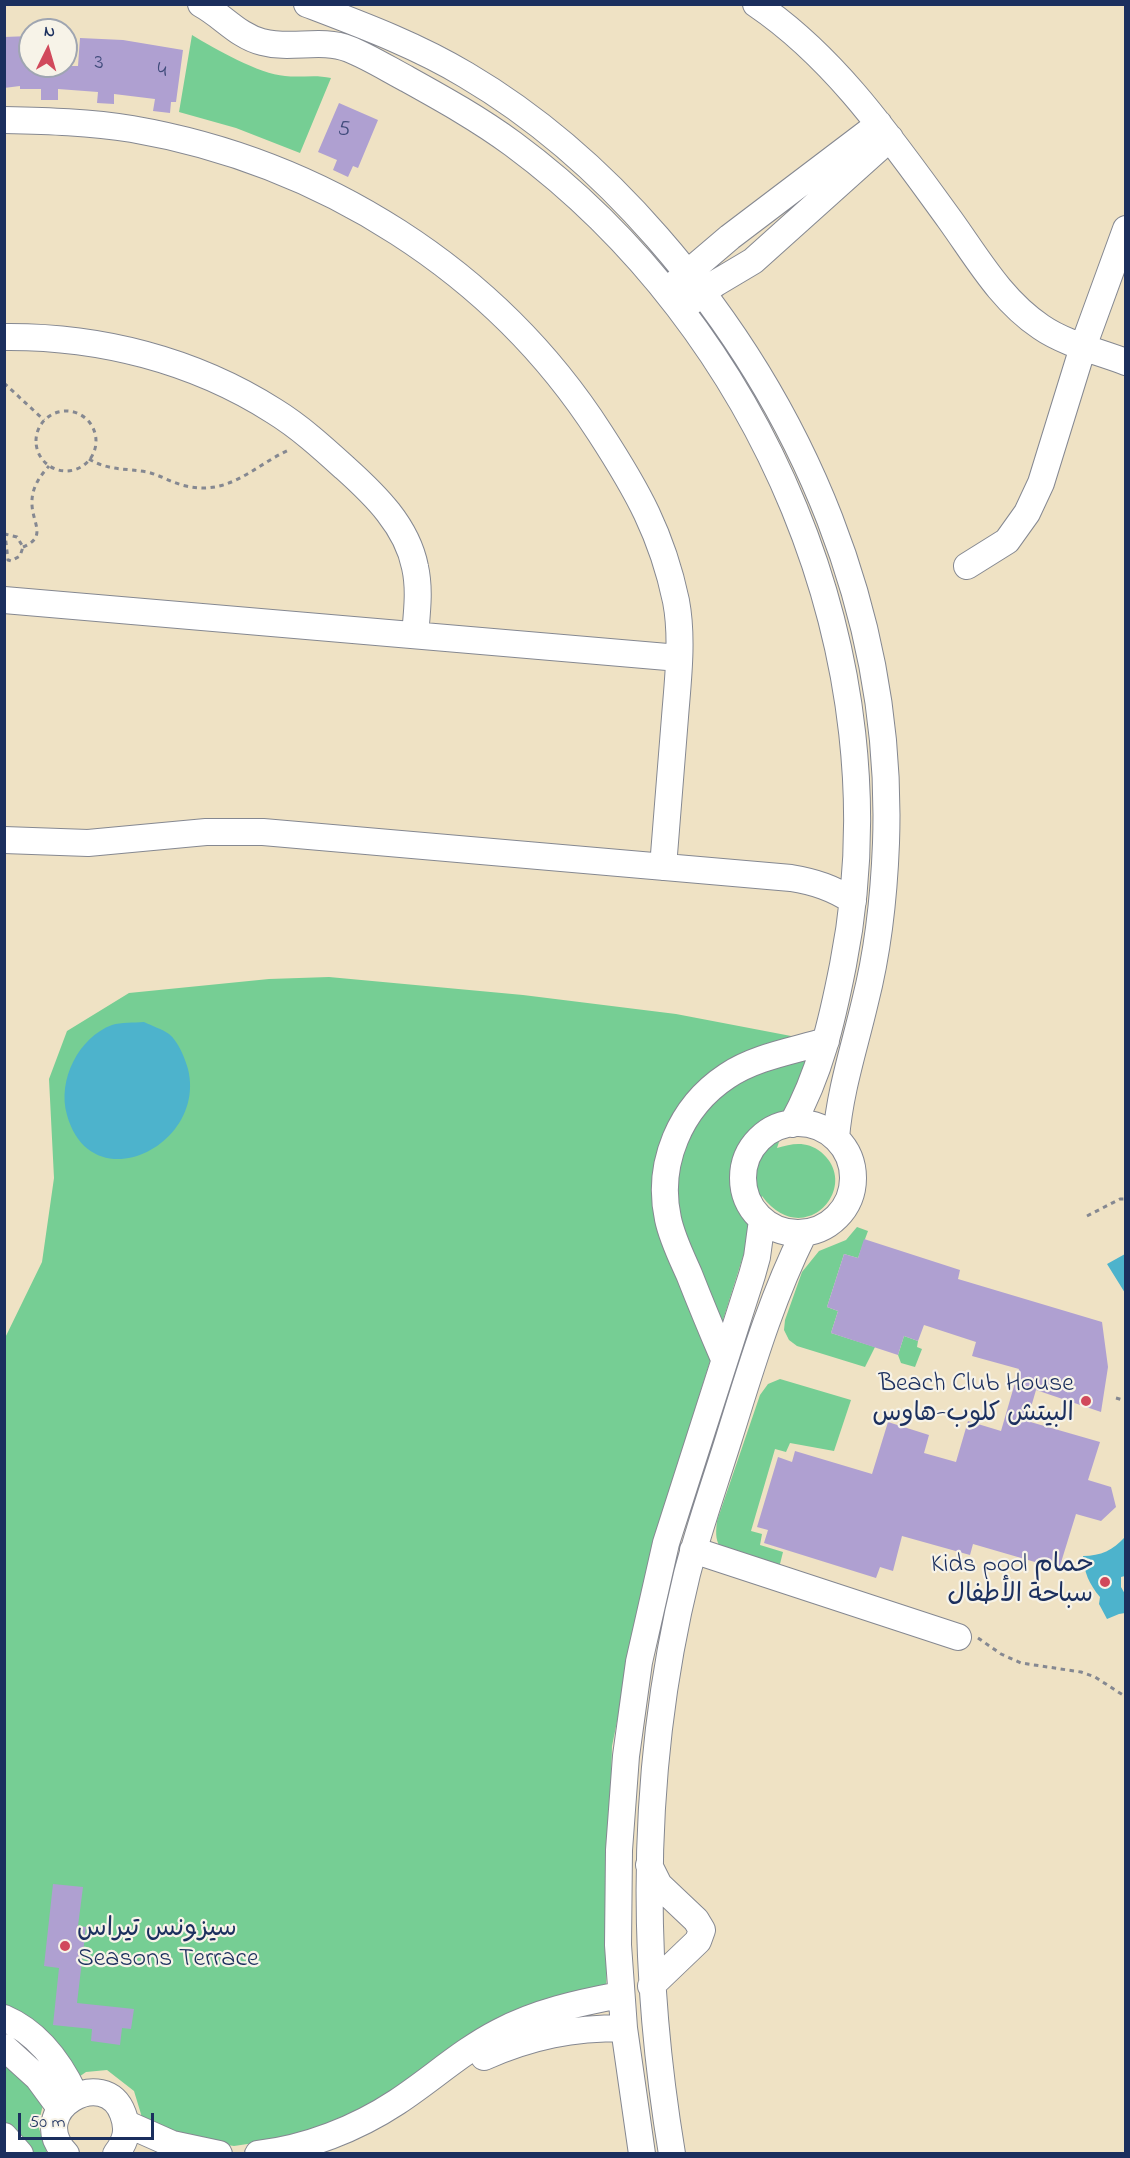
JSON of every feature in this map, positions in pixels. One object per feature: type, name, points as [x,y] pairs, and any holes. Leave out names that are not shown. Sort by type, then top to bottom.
[{"type":"street","points":[[201,4],[236,30],[259,42],[284,46],[327,44],[349,49],[453,105],[511,143],[566,186],[617,234],[674,300],[706,343],[744,405],[777,469],[805,535],[827,603],[841,662],[851,721],[856,781],[857,841],[853,901],[846,948],[826,1041],[811,1087],[792,1124]]},
{"type":"street","points":[[307,4],[332,10],[402,41],[467,75],[528,116],[585,162],[636,213],[704,293],[769,390],[808,466],[832,524],[855,595],[870,656],[880,718],[886,780],[886,843],[875,954],[866,1001],[840,1095],[836,1138]]},
{"type":"street","points":[[756,4],[779,20],[819,55],[884,131],[1007,300],[1042,328],[1083,347],[1125,362]]},
{"type":"street","points":[[327,44],[332,10]]},
{"type":"street","points":[[4,120],[64,121],[130,129],[196,142],[260,163],[315,186],[367,213],[417,244],[464,280],[508,320],[549,363],[585,409],[644,504],[664,552],[676,605],[679,658],[663,867]]},
{"type":"street","points":[[674,300],[688,273],[771,207],[884,131]]},
{"type":"street","points":[[674,300],[704,293],[753,261],[789,228],[884,131]]},
{"type":"street","points":[[771,207],[789,228]]},
{"type":"street","points":[[968,566],[1007,541],[1027,513],[1041,483],[1083,347],[1125,229]]},
{"type":"street","points":[[4,337],[72,341],[114,347],[177,365],[228,384],[276,411],[319,444],[360,481],[404,533],[415,566],[419,600],[415,635]]},
{"type":"street","points":[[4,600],[679,658]]},
{"type":"street","points":[[4,840],[88,843],[206,832],[263,832],[811,881],[834,889],[853,901]]},
{"type":"street","points":[[724,1359],[668,1220],[664,1192],[667,1165],[674,1138],[688,1114],[706,1092],[728,1075],[753,1063],[826,1041]]},
{"type":"street","points":[[792,1124],[807,1124],[823,1129],[836,1138],[845,1149],[851,1162],[853,1175],[848,1202],[840,1214],[830,1224],[804,1233],[781,1230],[762,1220],[752,1209],[743,1183],[748,1155],[755,1143],[778,1127],[792,1124]]},
{"type":"street","points":[[642,2154],[620,1995],[618,1898],[626,1756],[639,1662],[666,1543],[757,1257],[762,1220]]},
{"type":"street","points":[[672,2154],[659,2070],[651,1986],[649,1865],[655,1768],[662,1710],[676,1624],[693,1551],[765,1324],[780,1284],[804,1233]]},
{"type":"street","points":[[693,1551],[967,1636]]},
{"type":"street","points":[[649,1865],[659,1885],[696,1920],[702,1930],[698,1941],[651,1986]]},
{"type":"street","points":[[258,2154],[311,2143],[400,2106],[463,2053],[500,2031],[538,2015],[579,2002],[620,1995]]},
{"type":"street","points":[[4,2018],[31,2034],[49,2052],[64,2072],[68,2102]]},
{"type":"street","points":[[333,2154],[400,2106],[459,2070],[511,2045],[566,2031],[624,2028]]},
{"type":"street","points":[[4,2047],[68,2102]]},
{"type":"street","points":[[56,2151],[55,2121],[68,2102],[92,2092],[108,2096],[121,2108],[127,2124],[126,2134],[116,2154]]},
{"type":"street","points":[[127,2124],[172,2144],[219,2154]]},
{"type":"street","points":[[4,2136],[20,2154]]},
{"type":"path","points":[[4,382],[44,420]]},
{"type":"path","points":[[67,411],[82,416],[93,428],[95,436],[95,444],[89,459],[75,469],[57,470],[43,460],[36,444],[36,435],[44,420],[59,412],[67,411]]},
{"type":"path","points":[[89,459],[111,469],[153,474],[184,486],[200,489],[218,488],[234,483],[290,449],[319,444]]},
{"type":"path","points":[[22,547],[35,538],[38,531],[32,504],[33,493],[36,483],[50,466]]},
{"type":"path","points":[[5,534],[17,537],[22,547],[20,556],[16,560],[9,561],[5,534]]},
{"type":"path","points":[[1087,1216],[1120,1199],[1125,1199]]},
{"type":"path","points":[[1116,1398],[1125,1401]]},
{"type":"path","points":[[967,1636],[1021,1663],[1081,1672],[1095,1677],[1125,1697]]},
{"type":"green space","points":[[192,35],[225,54],[263,71],[285,76],[331,78],[300,153],[236,128],[179,112]]},
{"type":"green space","points":[[329,977],[523,995],[676,1014],[812,1040],[777,1148],[800,1144],[816,1148],[821,1152],[832,1166],[835,1182],[832,1196],[823,1208],[810,1216],[794,1218],[778,1212],[762,1196],[655,1536],[612,1746],[606,1994],[379,2107],[308,2135],[234,2146],[188,2139],[144,2124],[134,2091],[107,2070],[86,2072],[44,2101],[38,2125],[47,2153],[5,2153],[4,1340],[42,1262],[54,1178],[49,1079],[67,1031],[129,993],[269,979]]},
{"type":"green space","points":[[857,1227],[868,1231],[858,1258],[844,1254],[827,1307],[838,1311],[831,1333],[875,1347],[865,1367],[797,1346],[789,1340],[784,1330],[785,1320],[802,1272],[819,1251],[846,1240]]},
{"type":"green space","points":[[904,1336],[918,1341],[917,1347],[922,1349],[915,1367],[901,1363],[898,1355]]},
{"type":"green space","points":[[780,1379],[851,1400],[834,1451],[790,1443],[786,1452],[775,1449],[751,1531],[762,1534],[760,1545],[783,1552],[779,1568],[720,1547],[716,1531],[717,1521],[760,1395],[768,1384]]},
{"type":"water","points":[[144,1022],[169,1034],[178,1045],[188,1069],[189,1097],[180,1121],[164,1140],[144,1153],[121,1159],[99,1155],[80,1141],[67,1115],[65,1088],[68,1074],[81,1050],[100,1031],[116,1024]]},
{"type":"water","points":[[1125,1254],[1125,1293],[1107,1264]]},
{"type":"water","name":"Kids pool حمام سباحة الأطفال","points":[[1125,1537],[1125,1576],[1121,1577],[1121,1587],[1125,1594],[1125,1613],[1107,1619],[1099,1604],[1100,1597],[1088,1578],[1083,1556],[1106,1551]]},
{"type":"building","points":[[18,36],[18,78],[78,78],[80,38],[123,40],[183,50],[176,102],[171,102],[170,113],[153,111],[155,99],[114,94],[114,104],[97,103],[98,92],[58,89],[58,100],[41,100],[41,89],[20,89],[20,86],[4,88],[4,37]]},
{"type":"building","points":[[339,103],[378,120],[358,168],[353,166],[348,177],[333,170],[337,160],[318,152]]},
{"type":"building","name":"Beach Club House البيتش كلوب-هاوس","points":[[864,1239],[960,1270],[958,1279],[1102,1322],[1108,1367],[1101,1412],[1036,1390],[1027,1421],[1100,1442],[1088,1480],[1111,1487],[1116,1507],[1101,1521],[1076,1514],[1059,1569],[973,1544],[970,1555],[902,1536],[893,1571],[880,1567],[876,1578],[764,1543],[768,1530],[757,1527],[778,1457],[792,1462],[795,1451],[872,1474],[888,1422],[929,1435],[924,1453],[956,1462],[968,1421],[1001,1431],[1019,1369],[972,1356],[976,1342],[924,1325],[918,1341],[904,1336],[898,1355],[831,1333],[838,1311],[827,1307],[844,1254],[858,1258]]},
{"type":"building","name":"سيزونس تيراس Seasons Terrace","points":[[53,1884],[83,1887],[78,1926],[86,1927],[77,2003],[134,2009],[131,2029],[122,2028],[120,2045],[91,2041],[92,2029],[53,2025],[59,1968],[44,1966]]},
{"type":"place","name":"Beach Club House البيتش كلوب-هاوس","points":[[1086,1401]]},
{"type":"place","name":"Kids pool حمام سباحة الأطفال","points":[[1105,1582]]},
{"type":"place","name":"سيزونس تيراس Seasons Terrace","points":[[65,1946]]}]
